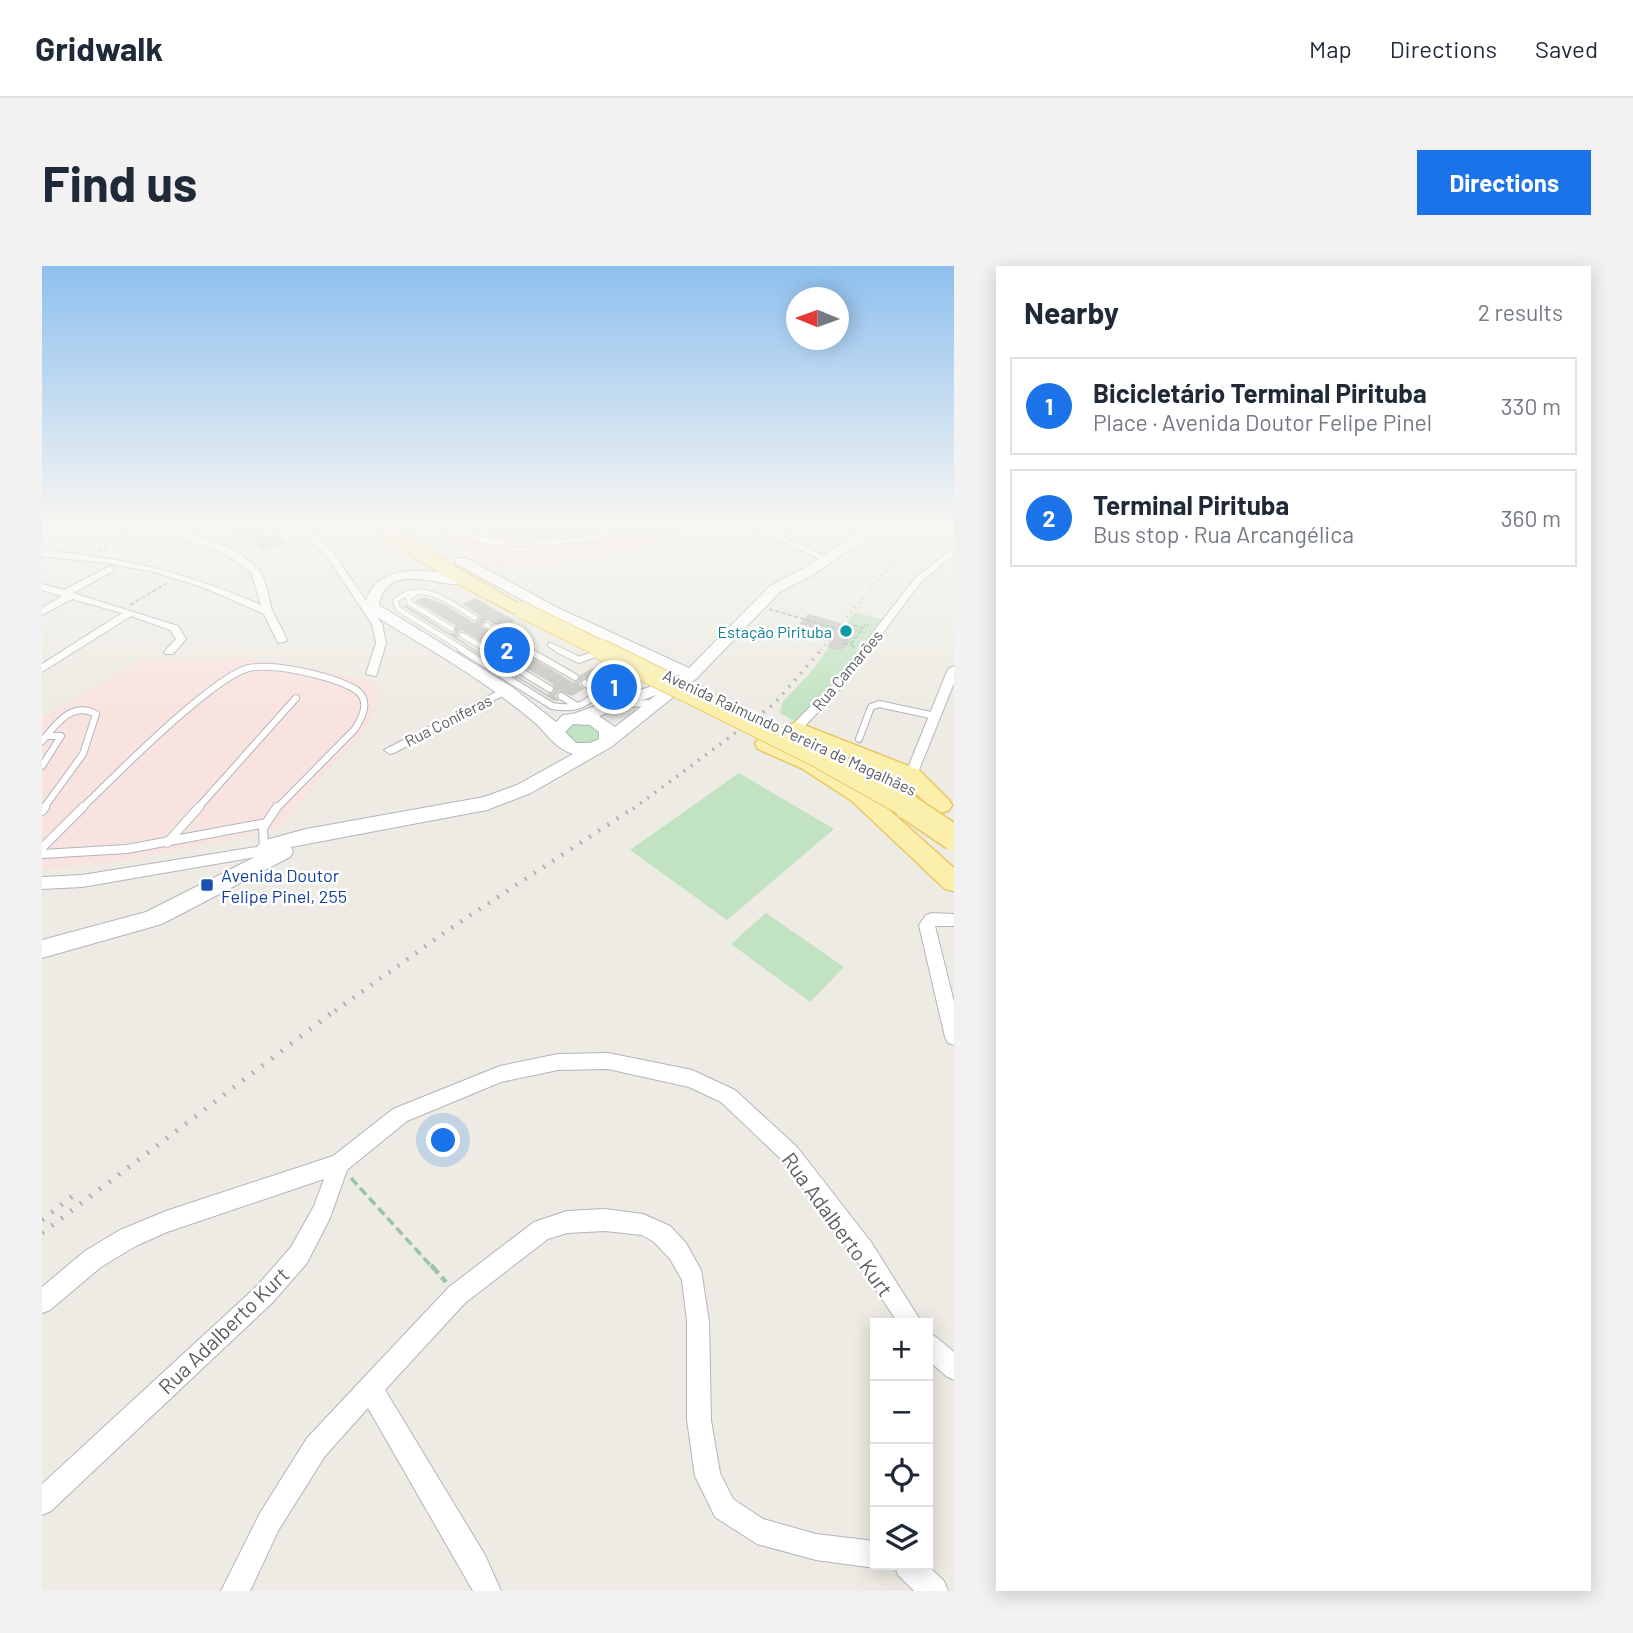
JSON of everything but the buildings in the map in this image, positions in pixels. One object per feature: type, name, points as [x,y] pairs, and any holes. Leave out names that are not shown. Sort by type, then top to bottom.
[{"type":"main road","points":[[379,586],[373,593],[372,605],[380,620],[506,690],[533,709],[576,721],[609,734],[603,745],[586,750],[571,747],[559,740],[576,721],[691,675],[780,586]]},
{"type":"main road","points":[[477,586],[857,768],[881,785],[916,828],[954,866]]},
{"type":"main road","points":[[493,586],[527,608]]},
{"type":"main road","points":[[507,586],[553,611],[691,675]]},
{"type":"main road","points":[[42,949],[154,918],[221,882],[246,873],[269,852],[324,832],[487,803],[524,789],[603,745],[656,691]]},
{"type":"main road","points":[[524,789],[547,754],[576,721]]},
{"type":"main road","points":[[947,811],[911,775],[796,728],[765,744],[811,764],[860,796],[954,882]]},
{"type":"main road","points":[[857,768],[954,839]]},
{"type":"main road","points":[[881,785],[911,775]]},
{"type":"main road","name":"Avenida Raimundo Pereira de Magalhães","points":[[881,785],[947,811]]},
{"type":"street","points":[[42,612],[82,586]]},
{"type":"street","points":[[203,586],[268,612]]},
{"type":"street","points":[[263,586],[268,612],[282,640]]},
{"type":"street","points":[[352,586],[380,620],[381,643],[372,674]]},
{"type":"street","points":[[354,589],[379,586]]},
{"type":"street","name":"Rua Camarões","points":[[796,728],[838,685],[914,586]]},
{"type":"street","points":[[42,587],[67,595],[132,607],[174,628],[181,639],[169,652]]},
{"type":"street","points":[[42,669],[132,607]]},
{"type":"street","points":[[911,775],[952,677]]},
{"type":"street","name":"Rua Coníferas","points":[[390,750],[506,690]]},
{"type":"street","points":[[42,883],[82,881],[269,852]]},
{"type":"street","points":[[954,920],[932,919],[927,925],[954,1037]]},
{"type":"street","name":"Rua Adalberto Kurt","points":[[42,1502],[265,1294],[299,1255],[323,1211],[339,1164],[400,1115],[500,1074],[558,1062],[608,1061],[692,1079],[728,1096],[790,1154],[863,1250],[908,1318]]},
{"type":"street","points":[[42,1302],[93,1259],[128,1238],[178,1218],[339,1164]]},
{"type":"street","points":[[235,1591],[269,1522],[316,1447],[457,1295],[542,1230],[567,1222],[643,1225],[662,1234],[678,1251],[693,1278],[698,1321],[699,1420],[708,1476],[724,1508],[757,1531],[816,1547],[870,1554]]},
{"type":"street","points":[[933,1349],[954,1368]]},
{"type":"street","points":[[370,1388],[475,1565],[487,1591]]},
{"type":"street","points":[[913,1570],[934,1591]]},
{"type":"lane","points":[[422,591],[411,594],[408,600],[452,629]]},
{"type":"lane","points":[[475,618],[435,594],[422,591],[399,596],[395,606],[576,721]]},
{"type":"lane","points":[[486,625],[575,677]]},
{"type":"lane","points":[[461,635],[550,689]]},
{"type":"lane","points":[[563,637],[627,671]]},
{"type":"lane","points":[[551,645],[579,660],[595,654]]},
{"type":"lane","points":[[42,848],[145,747],[226,679],[242,669],[273,669],[346,684],[359,691],[366,703],[365,712],[345,743],[278,806],[266,823],[264,828],[269,852]]},
{"type":"lane","points":[[576,721],[594,697],[587,685],[619,704]]},
{"type":"lane","points":[[561,696],[576,721]]},
{"type":"lane","points":[[167,843],[296,698]]},
{"type":"lane","points":[[859,739],[871,707],[879,704],[935,716]]},
{"type":"lane","points":[[42,811],[72,773],[87,747],[96,714],[90,710],[72,711],[44,738]]},
{"type":"lane","points":[[42,766],[61,736],[58,734],[44,738]]},
{"type":"lane","points":[[42,854],[78,854],[167,843],[266,823]]},
{"type":"path","points":[[132,607],[162,586]]},
{"type":"path","points":[[769,609],[851,633],[844,643],[850,645]]},
{"type":"path","points":[[847,623],[863,628]]},
{"type":"path","points":[[339,1164],[457,1295]]},
{"type":"shaded area","points":[[247,657],[371,681],[380,698],[366,728],[276,829],[153,855],[71,868],[42,869],[42,718],[141,659],[179,662]]},
{"type":"green space","points":[[855,612],[883,620],[799,724],[780,713],[782,703],[810,673]]},
{"type":"green space","points":[[575,721],[599,727],[599,741],[588,745],[567,741],[562,727]]},
{"type":"green space","points":[[739,773],[834,829],[727,920],[630,850]]},
{"type":"green space","points":[[766,913],[844,967],[810,1002],[731,944]]},
{"type":"railway","points":[[839,626],[873,586]]},
{"type":"railway","points":[[821,650],[835,632]]},
{"type":"railway","points":[[633,809],[774,704],[822,649]]},
{"type":"railway","points":[[335,1011],[451,928],[635,807]]},
{"type":"railway","points":[[42,1233],[337,1009]]},
{"type":"railway","points":[[42,1220],[75,1194]]},
{"type":"place","name":"Estação Pirituba","points":[[846,631]]},
{"type":"place","name":"Terminal Pirituba","points":[[507,650]]},
{"type":"place","name":"Bicicletário Terminal Pirituba","points":[[614,687]]},
{"type":"place","name":"Avenida Doutor Felipe Pinel, 255","points":[[207,885]]}]
